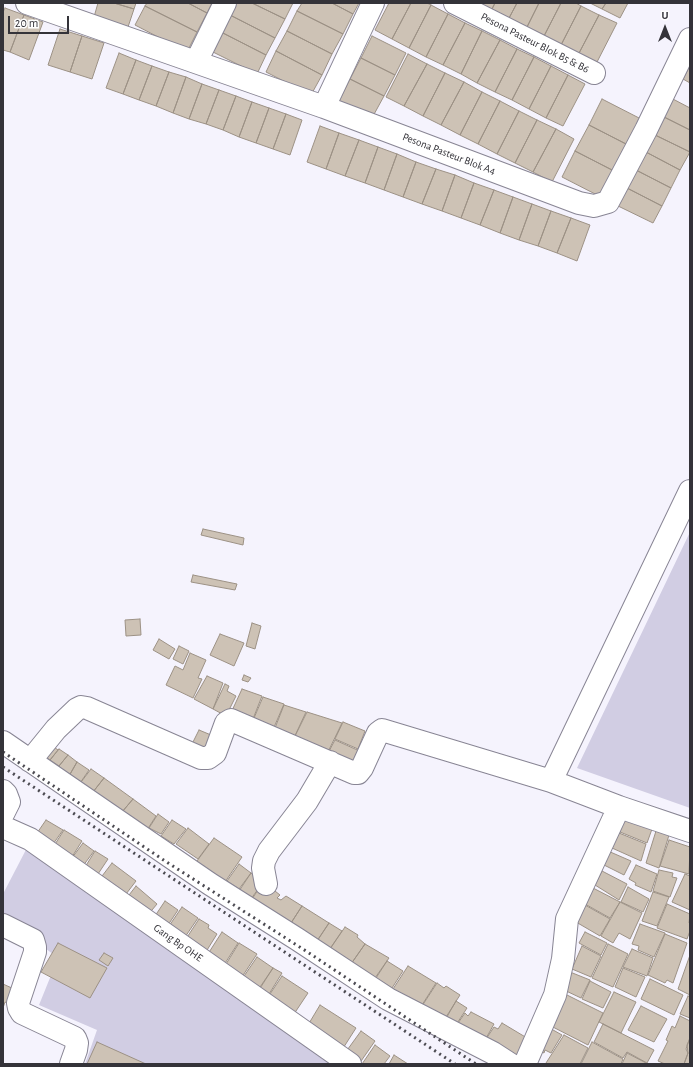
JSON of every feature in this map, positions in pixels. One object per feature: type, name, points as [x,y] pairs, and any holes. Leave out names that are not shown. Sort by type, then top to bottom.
[{"type":"street","name":"Pesona Pasteur Blok A4","points":[[27,3],[67,9],[119,35],[324,107],[579,203],[594,206],[608,202],[646,130],[690,40]]},
{"type":"street","points":[[196,62],[225,3]]},
{"type":"street","points":[[324,107],[373,3]]},
{"type":"street","name":"Pesona Pasteur Blok B5 & B6","points":[[454,3],[594,73]]},
{"type":"street","points":[[551,781],[690,491]]},
{"type":"street","points":[[30,761],[56,729],[81,707],[87,708],[201,758],[208,758],[215,753],[226,723],[231,720],[354,773],[358,773],[362,768],[378,733],[382,730],[551,781],[619,807],[690,830]]},
{"type":"street","points":[[3,742],[210,884],[297,938],[388,999],[493,1053],[510,1064]]},
{"type":"street","points":[[266,884],[263,868],[264,861],[269,851],[307,801],[330,762]]},
{"type":"street","points":[[3,791],[9,802],[3,814]]},
{"type":"street","points":[[525,1064],[555,995],[563,960],[567,919],[619,807]]},
{"type":"street","name":"Gang Bp OHE","points":[[3,827],[30,839],[350,1064]]},
{"type":"street","points":[[3,925],[33,940],[35,947],[35,952],[18,1003],[19,1008],[22,1012],[75,1038],[77,1043],[76,1050],[71,1064]]},
{"type":"shaded area","points":[[690,532],[690,808],[577,768]]},
{"type":"shaded area","points":[[30,842],[345,1064],[85,1064],[97,1030],[39,1005],[58,958],[3,916],[3,894]]},
{"type":"building","points":[[98,3],[114,3],[134,9],[128,27],[94,17]]},
{"type":"building","points":[[114,3],[136,3],[134,9]]},
{"type":"building","points":[[147,3],[188,3],[207,13],[197,32],[145,6]]},
{"type":"building","points":[[188,3],[212,3],[207,13]]},
{"type":"building","points":[[233,3],[252,3],[285,19],[275,38],[228,14]]},
{"type":"building","points":[[252,3],[293,3],[285,19]]},
{"type":"building","points":[[302,3],[332,3],[353,14],[343,34],[297,11]]},
{"type":"building","points":[[332,3],[359,3],[353,14]]},
{"type":"building","points":[[389,3],[411,3],[392,39],[375,30]]},
{"type":"building","points":[[411,3],[427,3],[431,5],[409,48],[392,39]]},
{"type":"building","points":[[475,3],[495,3],[491,11]]},
{"type":"building","points":[[495,3],[517,3],[508,20],[491,11]]},
{"type":"building","points":[[517,3],[539,3],[526,29],[508,20]]},
{"type":"building","points":[[539,3],[561,3],[543,38],[526,29]]},
{"type":"building","points":[[561,3],[576,3],[581,6],[560,47],[543,38]]},
{"type":"building","points":[[590,3],[606,3],[602,9]]},
{"type":"building","points":[[606,3],[628,3],[620,18],[602,9]]},
{"type":"building","points":[[431,5],[448,14],[426,57],[409,48]]},
{"type":"building","points":[[145,6],[197,32],[187,52],[135,25]]},
{"type":"building","points":[[581,6],[599,15],[578,55],[560,47]]},
{"type":"building","points":[[5,8],[24,15],[10,52],[3,50],[3,12]]},
{"type":"building","points":[[297,11],[343,34],[332,54],[287,31]]},
{"type":"building","points":[[228,14],[275,38],[266,55],[219,31]]},
{"type":"building","points":[[448,14],[465,23],[443,65],[426,57]]},
{"type":"building","points":[[24,15],[43,22],[29,60],[10,52]]},
{"type":"building","points":[[599,15],[617,23],[596,64],[578,55]]},
{"type":"building","points":[[465,23],[482,31],[461,74],[443,65]]},
{"type":"building","points":[[60,29],[82,36],[70,72],[48,65]]},
{"type":"building","points":[[219,31],[266,55],[257,74],[209,50]]},
{"type":"building","points":[[287,31],[332,54],[322,75],[276,51]]},
{"type":"building","points":[[482,31],[500,40],[477,83],[461,74]]},
{"type":"building","points":[[82,36],[104,43],[92,79],[70,72]]},
{"type":"building","points":[[372,36],[406,53],[395,75],[361,58]]},
{"type":"building","points":[[500,40],[517,49],[495,92],[477,83]]},
{"type":"building","points":[[517,49],[534,57],[512,100],[495,92]]},
{"type":"building","points":[[276,51],[322,75],[311,95],[266,72]]},
{"type":"building","points":[[119,53],[136,60],[123,94],[106,88]]},
{"type":"building","points":[[408,54],[427,64],[404,106],[386,97]]},
{"type":"building","points":[[534,57],[551,66],[529,109],[512,100]]},
{"type":"building","points":[[361,58],[395,75],[384,96],[350,79]]},
{"type":"building","points":[[136,60],[152,66],[139,100],[123,94]]},
{"type":"building","points":[[427,64],[445,73],[423,116],[404,106]]},
{"type":"building","points":[[152,66],[169,72],[156,106],[139,100]]},
{"type":"building","points":[[551,66],[568,75],[546,118],[529,109]]},
{"type":"building","points":[[690,66],[690,83],[683,79]]},
{"type":"building","points":[[169,72],[186,77],[173,113],[156,106]]},
{"type":"building","points":[[445,73],[464,82],[441,125],[423,116]]},
{"type":"building","points":[[568,75],[585,84],[563,126],[546,118]]},
{"type":"building","points":[[186,77],[202,84],[189,119],[173,113]]},
{"type":"building","points":[[350,79],[384,96],[372,118],[339,101]]},
{"type":"building","points":[[464,82],[482,92],[460,135],[441,125]]},
{"type":"building","points":[[202,84],[219,90],[206,124],[189,119]]},
{"type":"building","points":[[219,90],[236,96],[223,130],[206,124]]},
{"type":"building","points":[[482,92],[500,101],[478,144],[460,135]]},
{"type":"building","points":[[236,96],[252,102],[239,137],[223,130]]},
{"type":"building","points":[[671,98],[690,108],[690,130],[662,116]]},
{"type":"building","points":[[602,99],[641,119],[628,145],[589,125]]},
{"type":"building","points":[[500,101],[519,111],[497,154],[478,144]]},
{"type":"building","points":[[252,102],[269,108],[256,143],[239,137]]},
{"type":"building","points":[[269,108],[286,114],[273,149],[256,143]]},
{"type":"building","points":[[519,111],[537,120],[515,163],[497,154]]},
{"type":"building","points":[[286,114],[302,120],[290,155],[273,149]]},
{"type":"building","points":[[662,116],[690,130],[690,152],[653,134]]},
{"type":"building","points":[[537,120],[556,129],[533,172],[515,163]]},
{"type":"building","points":[[589,125],[628,145],[614,171],[575,151]]},
{"type":"building","points":[[320,126],[339,133],[326,169],[307,162]]},
{"type":"building","points":[[556,129],[574,139],[552,182],[533,172]]},
{"type":"building","points":[[339,133],[359,140],[345,176],[326,169]]},
{"type":"building","points":[[653,134],[690,152],[680,170],[644,151]]},
{"type":"building","points":[[359,140],[378,147],[365,183],[345,176]]},
{"type":"building","points":[[378,147],[397,154],[384,190],[365,183]]},
{"type":"building","points":[[575,151],[614,171],[601,197],[562,177]]},
{"type":"building","points":[[644,151],[680,170],[671,188],[634,169]]},
{"type":"building","points":[[397,154],[416,162],[403,197],[384,190]]},
{"type":"building","points":[[416,162],[436,169],[422,204],[403,197]]},
{"type":"building","points":[[436,169],[455,175],[442,211],[422,204]]},
{"type":"building","points":[[634,169],[671,188],[662,206],[625,187]]},
{"type":"building","points":[[455,175],[474,183],[461,218],[442,211]]},
{"type":"building","points":[[474,183],[494,190],[480,225],[461,218]]},
{"type":"building","points":[[625,187],[662,206],[653,223],[616,205]]},
{"type":"building","points":[[494,190],[513,197],[500,233],[480,225]]},
{"type":"building","points":[[513,197],[532,204],[519,240],[500,233]]},
{"type":"building","points":[[532,204],[551,211],[538,246],[519,240]]},
{"type":"building","points":[[551,211],[571,218],[557,253],[538,246]]},
{"type":"building","points":[[571,218],[590,225],[577,261],[557,253]]},
{"type":"building","points":[[203,529],[244,538],[243,545],[201,535]]},
{"type":"building","points":[[193,575],[237,584],[235,590],[191,582]]},
{"type":"building","points":[[140,619],[141,635],[126,636],[125,620]]},
{"type":"building","points":[[252,623],[261,626],[255,649],[246,646]]},
{"type":"building","points":[[220,634],[244,643],[234,666],[210,655]]},
{"type":"building","points":[[159,639],[175,649],[169,659],[153,650]]},
{"type":"building","points":[[179,646],[189,651],[183,664],[173,659]]},
{"type":"building","points":[[190,653],[206,660],[198,678],[202,679],[193,698],[166,685],[175,666],[183,670]]},
{"type":"building","points":[[244,675],[251,678],[248,682],[242,680]]},
{"type":"building","points":[[207,676],[223,683],[213,709],[194,699]]},
{"type":"building","points":[[225,684],[229,686],[227,691],[236,696],[226,716],[213,709]]},
{"type":"building","points":[[242,689],[262,696],[251,724],[230,715]]},
{"type":"building","points":[[263,697],[284,704],[272,732],[251,725]]},
{"type":"building","points":[[284,705],[306,712],[293,740],[273,733]]},
{"type":"building","points":[[307,712],[342,723],[327,754],[293,740]]},
{"type":"building","points":[[343,722],[365,731],[358,749],[335,739]]},
{"type":"building","points":[[199,730],[211,735],[204,751],[191,746]]},
{"type":"building","points":[[335,740],[364,753],[358,768],[327,755]]},
{"type":"building","points":[[47,742],[58,750],[50,760],[39,753]]},
{"type":"building","points":[[59,749],[68,755],[59,766],[50,760]]},
{"type":"building","points":[[68,755],[77,762],[69,776],[59,766]]},
{"type":"building","points":[[77,762],[89,770],[78,786],[69,776]]},
{"type":"building","points":[[91,769],[104,778],[93,792],[78,786]]},
{"type":"building","points":[[104,778],[133,799],[122,812],[93,792]]},
{"type":"building","points":[[133,799],[156,816],[147,830],[122,812]]},
{"type":"building","points":[[158,814],[169,822],[161,834],[149,828]]},
{"type":"building","points":[[46,820],[63,830],[51,847],[35,836]]},
{"type":"building","points":[[172,820],[186,829],[174,844],[161,836]]},
{"type":"building","points":[[624,820],[652,829],[647,843],[620,832]]},
{"type":"building","points":[[188,828],[209,844],[198,859],[176,844]]},
{"type":"building","points":[[64,830],[82,841],[70,860],[52,849]]},
{"type":"building","points":[[656,831],[669,835],[659,868],[646,863]]},
{"type":"building","points":[[619,833],[646,844],[641,861],[612,848]]},
{"type":"building","points":[[214,838],[242,857],[225,882],[194,865]]},
{"type":"building","points":[[669,840],[690,847],[689,874],[660,866]]},
{"type":"building","points":[[83,843],[94,851],[80,870],[69,862]]},
{"type":"building","points":[[95,851],[108,859],[94,880],[82,872]]},
{"type":"building","points":[[608,851],[631,861],[624,875],[602,864]]},
{"type":"building","points":[[112,863],[136,881],[123,898],[99,880]]},
{"type":"building","points":[[239,864],[251,873],[239,889],[227,881]]},
{"type":"building","points":[[636,865],[657,874],[651,892],[635,885],[636,883],[629,879]]},
{"type":"building","points":[[659,870],[673,873],[672,877],[677,878],[670,897],[653,891]]},
{"type":"building","points":[[602,871],[627,884],[619,900],[595,885]]},
{"type":"building","points":[[251,873],[263,882],[251,899],[239,891]]},
{"type":"building","points":[[685,874],[690,876],[690,910],[672,902]]},
{"type":"building","points":[[136,886],[157,904],[147,916],[126,899]]},
{"type":"building","points":[[260,887],[271,894],[275,891],[280,895],[277,898],[281,900],[286,896],[302,906],[291,923],[252,899]]},
{"type":"building","points":[[628,887],[649,899],[643,912],[621,902]]},
{"type":"building","points":[[593,888],[620,902],[610,918],[585,904]]},
{"type":"building","points":[[653,892],[669,897],[657,926],[642,921]]},
{"type":"building","points":[[165,901],[178,910],[166,928],[153,919]]},
{"type":"building","points":[[620,902],[642,913],[630,939],[619,933],[613,943],[601,936]]},
{"type":"building","points":[[667,904],[690,914],[690,931],[687,939],[657,928]]},
{"type":"building","points":[[585,905],[610,919],[600,936],[576,922]]},
{"type":"building","points":[[302,906],[329,923],[317,941],[291,923]]},
{"type":"building","points":[[182,907],[198,918],[183,940],[167,929]]},
{"type":"building","points":[[199,919],[209,925],[208,928],[217,934],[204,955],[184,942]]},
{"type":"building","points":[[329,923],[342,931],[327,953],[317,941]]},
{"type":"building","points":[[640,924],[665,933],[654,957],[638,950],[639,946],[632,944]]},
{"type":"building","points":[[345,927],[358,935],[357,937],[365,944],[351,964],[328,952]]},
{"type":"building","points":[[222,932],[238,943],[222,968],[206,957]]},
{"type":"building","points":[[585,932],[607,943],[601,955],[579,943]]},
{"type":"building","points":[[665,934],[687,943],[673,983],[667,980],[665,983],[648,975]]},
{"type":"building","points":[[58,943],[107,968],[90,998],[41,972]]},
{"type":"building","points":[[239,943],[257,954],[240,980],[223,969]]},
{"type":"building","points":[[365,944],[389,958],[375,978],[351,964]]},
{"type":"building","points":[[608,944],[628,954],[613,987],[592,978]]},
{"type":"building","points":[[582,946],[601,956],[591,977],[572,969]]},
{"type":"building","points":[[632,949],[653,958],[647,976],[623,967]]},
{"type":"building","points":[[104,953],[113,958],[108,966],[99,960]]},
{"type":"building","points":[[690,955],[690,995],[678,989]]},
{"type":"building","points":[[257,957],[273,968],[256,993],[240,982]]},
{"type":"building","points":[[387,961],[403,971],[392,988],[376,978]]},
{"type":"building","points":[[408,966],[436,983],[422,1005],[409,997],[407,1000],[393,991]]},
{"type":"building","points":[[273,968],[282,973],[266,999],[257,993]]},
{"type":"building","points":[[623,968],[645,977],[636,997],[615,987]]},
{"type":"building","points":[[570,972],[590,980],[581,998],[562,989]]},
{"type":"building","points":[[282,976],[308,993],[292,1017],[266,1000]]},
{"type":"building","points":[[650,979],[683,995],[674,1015],[641,999]]},
{"type":"building","points":[[590,981],[611,992],[603,1008],[582,999]]},
{"type":"building","points":[[437,983],[444,988],[446,986],[460,995],[441,1025],[422,1006]]},
{"type":"building","points":[[3,984],[14,989],[9,1004],[5,1002],[3,1008]]},
{"type":"building","points":[[614,992],[636,1002],[621,1033],[599,1022]]},
{"type":"building","points":[[565,994],[603,1013],[588,1045],[547,1024]]},
{"type":"building","points":[[688,996],[690,997],[690,1018],[680,1014]]},
{"type":"building","points":[[456,1001],[467,1008],[454,1028],[444,1022]]},
{"type":"building","points":[[320,1005],[356,1028],[340,1053],[305,1030]]},
{"type":"building","points":[[641,1006],[667,1019],[654,1042],[628,1030]]},
{"type":"building","points":[[471,1012],[494,1024],[484,1042],[456,1026],[465,1013],[468,1016]]},
{"type":"building","points":[[680,1016],[690,1021],[690,1038],[686,1049],[688,1053],[684,1064],[665,1064],[658,1061],[668,1041],[666,1040],[672,1026],[675,1028]]},
{"type":"building","points":[[502,1023],[527,1038],[523,1064],[484,1042],[494,1027],[498,1029]]},
{"type":"building","points":[[603,1024],[654,1050],[647,1063],[627,1052],[623,1058],[594,1042]]},
{"type":"building","points":[[546,1026],[562,1035],[551,1053],[545,1050],[544,1053],[534,1048]]},
{"type":"building","points":[[361,1031],[375,1041],[359,1064],[345,1053]]},
{"type":"building","points":[[564,1035],[588,1048],[580,1064],[547,1064],[546,1063]]},
{"type":"building","points":[[690,1038],[690,1064],[684,1064],[688,1053],[687,1045]]},
{"type":"building","points":[[97,1042],[146,1064],[87,1064]]},
{"type":"building","points":[[592,1042],[623,1059],[621,1064],[581,1064]]},
{"type":"building","points":[[375,1045],[390,1056],[384,1064],[362,1064]]},
{"type":"building","points":[[627,1053],[646,1063],[646,1064],[622,1064]]},
{"type":"building","points":[[394,1055],[408,1064],[389,1064]]},
{"type":"railway","points":[[3,752],[165,861],[306,951],[476,1064]]},
{"type":"railway","points":[[3,767],[455,1064]]}]
